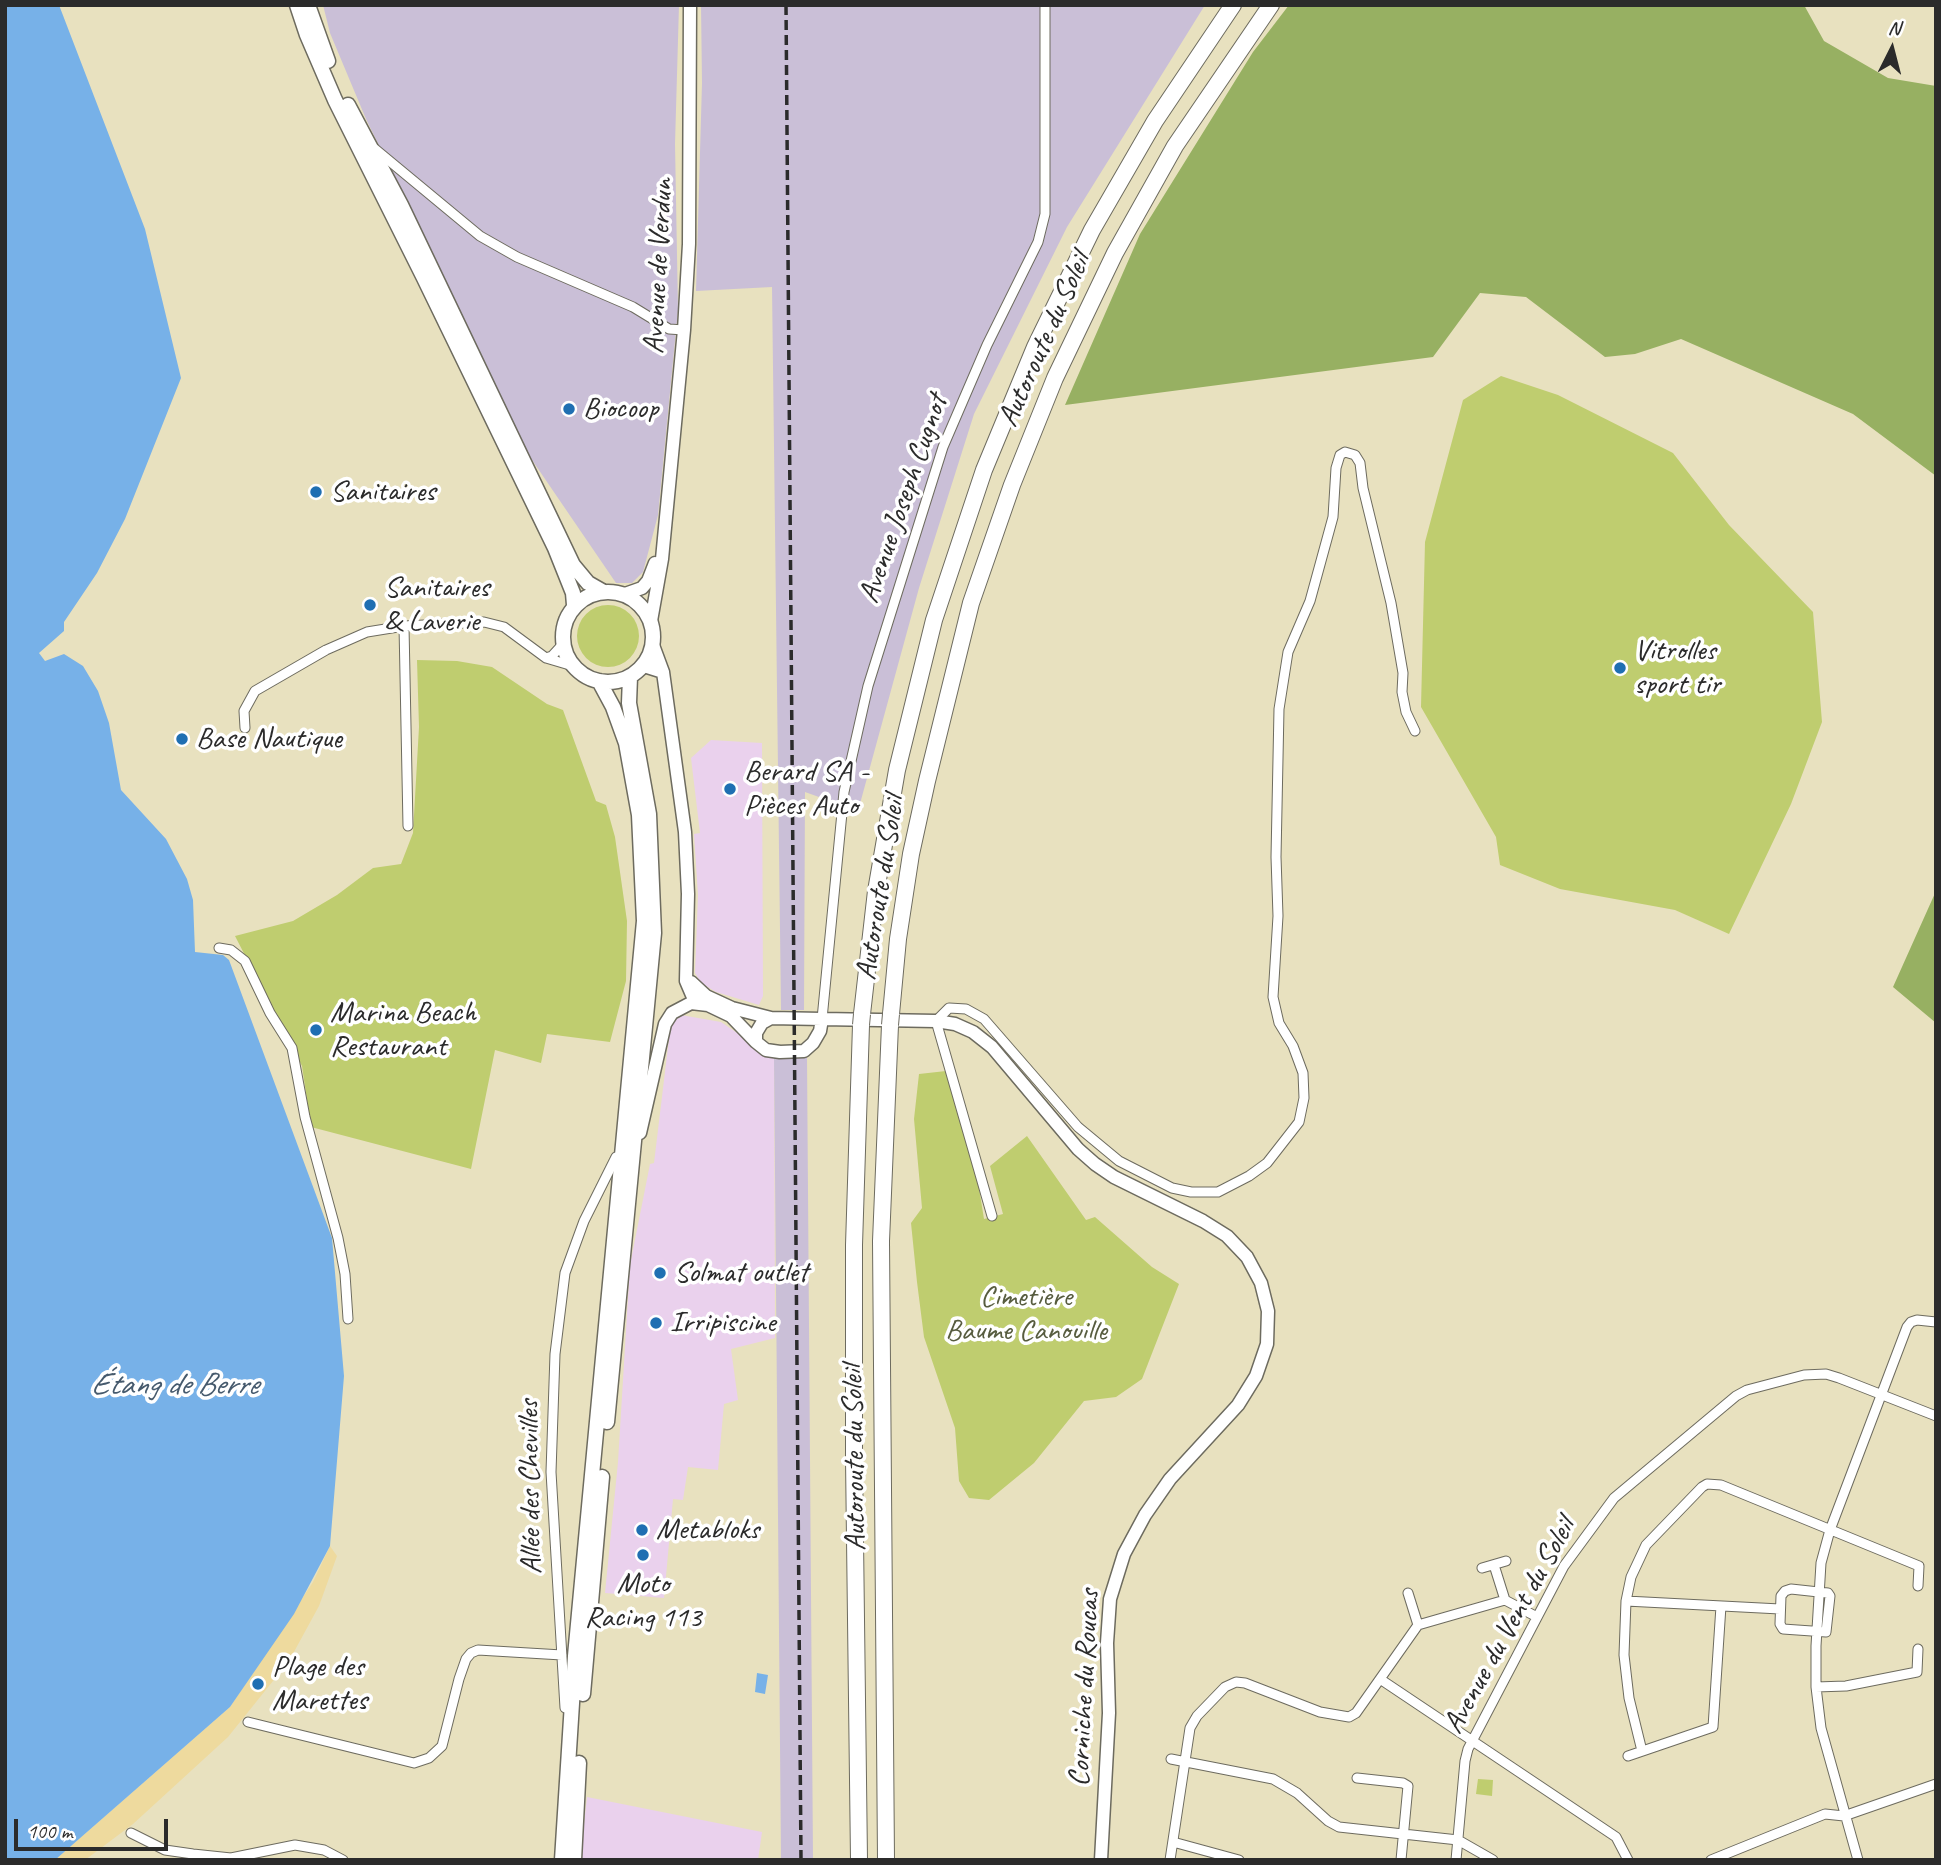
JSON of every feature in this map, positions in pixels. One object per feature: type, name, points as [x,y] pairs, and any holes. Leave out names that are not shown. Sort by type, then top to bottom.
[{"type":"highway","name":"Autoroute du Soleil","points":[[859,1860],[853,1459],[854,1245],[862,1019],[876,891],[897,770],[934,620],[984,470],[1035,348],[1092,230],[1155,121],[1233,5]]},
{"type":"highway","name":"Autoroute du Soleil","points":[[886,1860],[880,1241],[890,1020],[911,854],[971,603],[1012,485],[1055,378],[1115,253],[1175,146],[1271,5]]},
{"type":"main road","points":[[297,5],[335,100],[555,548],[573,593],[575,606]]},
{"type":"main road","points":[[308,5],[341,91],[401,205],[573,565],[587,583],[602,591],[625,594],[635,592],[648,581],[664,529]]},
{"type":"main road","name":"Avenue de Verdun","points":[[664,529],[684,330],[689,244],[690,5]]},
{"type":"main road","points":[[664,529],[662,559],[651,621],[653,645],[663,671],[685,832],[688,988],[699,1002],[731,1016],[766,1049],[780,1052],[804,1051],[820,1031],[822,1019]]},
{"type":"main road","points":[[602,591],[582,598],[567,617],[563,644],[573,666],[585,676],[599,681],[620,681],[630,677],[643,666],[653,645]]},
{"type":"main road","points":[[625,594],[645,610],[651,621]]},
{"type":"main road","points":[[643,666],[663,671]]},
{"type":"main road","points":[[574,1860],[585,1657],[654,933],[649,814],[629,703],[630,677]]},
{"type":"main road","points":[[560,1860],[575,1656],[644,921],[639,815],[626,743],[599,681]]},
{"type":"main road","name":"Corniche du Roucas","points":[[686,972],[696,989],[706,996],[732,1008],[771,1018],[936,1021],[955,1024],[972,1032],[992,1046],[1078,1149],[1095,1164],[1114,1177],[1194,1216],[1227,1236],[1247,1257],[1261,1283],[1268,1311],[1267,1344],[1256,1376],[1238,1405],[1170,1479],[1144,1516],[1124,1554],[1110,1599],[1107,1643],[1108,1725],[1101,1860]]},
{"type":"main road","points":[[629,1178],[665,1024],[672,1013],[682,1006],[699,1002]]},
{"type":"main road","points":[[756,1042],[758,1028],[771,1018]]},
{"type":"street","name":"Avenue Joseph Cugnot","points":[[822,1019],[844,792],[868,686],[943,447],[987,345],[1038,242],[1045,214],[1045,5]]},
{"type":"street","points":[[366,141],[480,236],[517,257],[633,307],[669,329],[684,330]]},
{"type":"street","points":[[992,1216],[936,1021],[948,1008],[966,1009],[984,1019],[1078,1127],[1119,1161],[1172,1188],[1198,1193],[1218,1192],[1249,1177],[1267,1163],[1299,1122],[1304,1098],[1303,1073],[1293,1046],[1279,1023],[1273,997],[1278,916],[1276,857],[1279,709],[1288,652],[1310,601],[1333,517],[1336,468],[1340,455],[1345,452],[1354,455],[1360,463],[1363,488],[1391,603],[1403,673],[1402,692],[1406,712],[1415,731]]},
{"type":"street","points":[[245,728],[244,711],[255,691],[326,650],[367,632],[404,626],[484,622],[504,627],[546,658],[573,666]]},
{"type":"street","points":[[404,626],[408,825]]},
{"type":"street","points":[[546,658],[552,656],[563,644]]},
{"type":"street","points":[[219,948],[231,950],[245,961],[270,1013],[292,1048],[305,1117],[338,1238],[345,1274],[348,1319]]},
{"type":"street","name":"Allée des Chevilles","points":[[560,1860],[566,1701],[551,1472],[555,1354],[565,1273],[584,1221],[615,1164],[624,1125]]},
{"type":"street","points":[[1819,1591],[1821,1563],[1830,1530],[1911,1322],[1936,1322]]},
{"type":"street","name":"Avenue du Vent du Soleil","points":[[1456,1860],[1465,1761],[1472,1742],[1564,1566],[1608,1504],[1652,1464],[1736,1396],[1772,1383],[1814,1374],[1839,1378],[1936,1416]]},
{"type":"street","points":[[1642,1751],[1629,1698],[1623,1655],[1626,1601],[1634,1567],[1646,1545],[1676,1512],[1707,1484],[1721,1485],[1830,1530],[1924,1564],[1918,1586]]},
{"type":"street","points":[[1482,1568],[1506,1562]]},
{"type":"street","points":[[1494,1565],[1505,1600]]},
{"type":"street","points":[[1784,1591],[1819,1591],[1828,1592],[1829,1596],[1826,1632],[1783,1629],[1780,1609],[1784,1591]]},
{"type":"street","points":[[1408,1593],[1418,1625]]},
{"type":"street","points":[[1170,1860],[1184,1761],[1193,1722],[1230,1683],[1245,1683],[1320,1712],[1349,1717],[1356,1713],[1418,1625],[1505,1600],[1537,1617]]},
{"type":"street","points":[[1626,1601],[1780,1609]]},
{"type":"street","points":[[1628,1756],[1713,1727],[1721,1606]]},
{"type":"street","points":[[1817,1633],[1816,1687],[1821,1728],[1858,1860]]},
{"type":"street","points":[[1816,1687],[1846,1686],[1917,1672],[1918,1649]]},
{"type":"street","points":[[248,1722],[414,1763],[429,1758],[442,1746],[459,1679],[471,1653],[478,1650],[562,1655]]},
{"type":"street","points":[[1380,1679],[1616,1837],[1628,1860]]},
{"type":"street","points":[[1171,1759],[1273,1779],[1307,1801],[1328,1821],[1339,1827],[1458,1840],[1493,1860]]},
{"type":"street","points":[[1357,1778],[1404,1783],[1408,1786],[1401,1860]]},
{"type":"street","points":[[1711,1860],[1825,1814],[1844,1816],[1936,1784]]},
{"type":"street","points":[[131,1833],[165,1850],[192,1854],[231,1858],[295,1845],[324,1850],[343,1860]]},
{"type":"street","points":[[1172,1842],[1239,1860]]},
{"type":"shaded area","points":[[323,5],[679,5],[675,144],[678,310],[658,515],[643,572],[632,583],[616,583],[530,457],[366,119],[330,33]]},
{"type":"shaded area","points":[[701,5],[1205,5],[1067,227],[974,414],[919,588],[858,811],[805,792],[804,1010],[781,1010],[772,287],[696,291],[702,83]]},
{"type":"shaded area","points":[[711,740],[762,743],[763,996],[759,1005],[716,992],[701,983],[695,973],[698,895],[694,834],[700,833],[691,758]]},
{"type":"shaded area","points":[[681,1015],[721,1022],[774,1058],[775,1338],[731,1349],[738,1400],[724,1404],[718,1470],[688,1467],[683,1500],[673,1499],[664,1598],[605,1593],[618,1462],[630,1265],[650,1164],[654,1163],[671,1022]]},
{"type":"shaded area","points":[[774,1058],[807,1058],[813,1860],[781,1860]]},
{"type":"shaded area","points":[[587,1797],[762,1832],[758,1860],[580,1860]]},
{"type":"green space","points":[[1289,5],[1804,5],[1824,41],[1888,78],[1936,86],[1936,476],[1853,414],[1681,339],[1635,354],[1605,357],[1526,297],[1480,293],[1433,357],[1065,405],[1140,234],[1253,52]]},
{"type":"green space","name":"Vitrolles sport tir","points":[[1501,376],[1558,395],[1673,453],[1729,525],[1813,612],[1822,722],[1791,804],[1729,934],[1675,910],[1560,889],[1500,865],[1496,837],[1421,707],[1425,542],[1463,400]]},
{"type":"green space","points":[[608,605],[630,614],[639,636],[630,658],[608,667],[586,658],[577,636],[586,614]]},
{"type":"green space","points":[[417,660],[457,661],[492,667],[547,704],[563,710],[596,801],[606,805],[615,837],[627,921],[626,981],[610,1042],[547,1034],[541,1063],[495,1050],[471,1169],[311,1127],[302,1066],[235,936],[293,921],[337,895],[373,868],[401,864],[413,833],[419,727]]},
{"type":"green space","points":[[1936,891],[1936,1023],[1893,987]]},
{"type":"green space","name":"Cimetière Baume Canouille","points":[[946,1071],[979,1188],[984,1219],[1003,1214],[990,1166],[1027,1136],[1086,1220],[1095,1217],[1152,1267],[1179,1284],[1142,1379],[1116,1397],[1084,1401],[1034,1463],[989,1500],[969,1498],[959,1481],[955,1428],[924,1337],[911,1223],[922,1208],[914,1119],[919,1074]]},
{"type":"green space","points":[[1478,1779],[1493,1780],[1492,1796],[1476,1794]]},
{"type":"sand","name":"Plage des Marettes","points":[[330,1546],[337,1556],[319,1606],[289,1661],[228,1737],[133,1824],[85,1860],[55,1860],[230,1707],[313,1582]]},
{"type":"water","name":"Étang de Berre","points":[[5,5],[59,5],[145,229],[181,378],[125,519],[97,573],[64,622],[64,631],[39,653],[45,661],[64,654],[83,666],[98,691],[109,723],[121,790],[166,839],[187,879],[193,900],[195,952],[223,955],[229,960],[332,1238],[344,1376],[330,1546],[294,1614],[230,1707],[55,1860],[5,1860]]},
{"type":"water","points":[[757,1673],[768,1675],[765,1694],[755,1692]]},
{"type":"railway","points":[[786,5],[801,1860]]},
{"type":"place","name":"Biocoop","points":[[569,409]]},
{"type":"place","name":"Sanitaires","points":[[316,492]]},
{"type":"place","name":"Sanitaires & Laverie","points":[[370,605]]},
{"type":"place","name":"Vitrolles sport tir","points":[[1620,668]]},
{"type":"place","name":"Base Nautique","points":[[182,739]]},
{"type":"place","name":"Berard SA - Pièces Auto","points":[[730,789]]},
{"type":"place","name":"Marina Beach Restaurant","points":[[316,1030]]},
{"type":"place","name":"Solmat outlet","points":[[660,1273]]},
{"type":"place","name":"Irripiscine","points":[[656,1323]]},
{"type":"place","name":"Metabloks","points":[[642,1530]]},
{"type":"place","name":"Moto Racing 113","points":[[643,1555]]},
{"type":"place","name":"Plage des Marettes","points":[[258,1684]]}]
